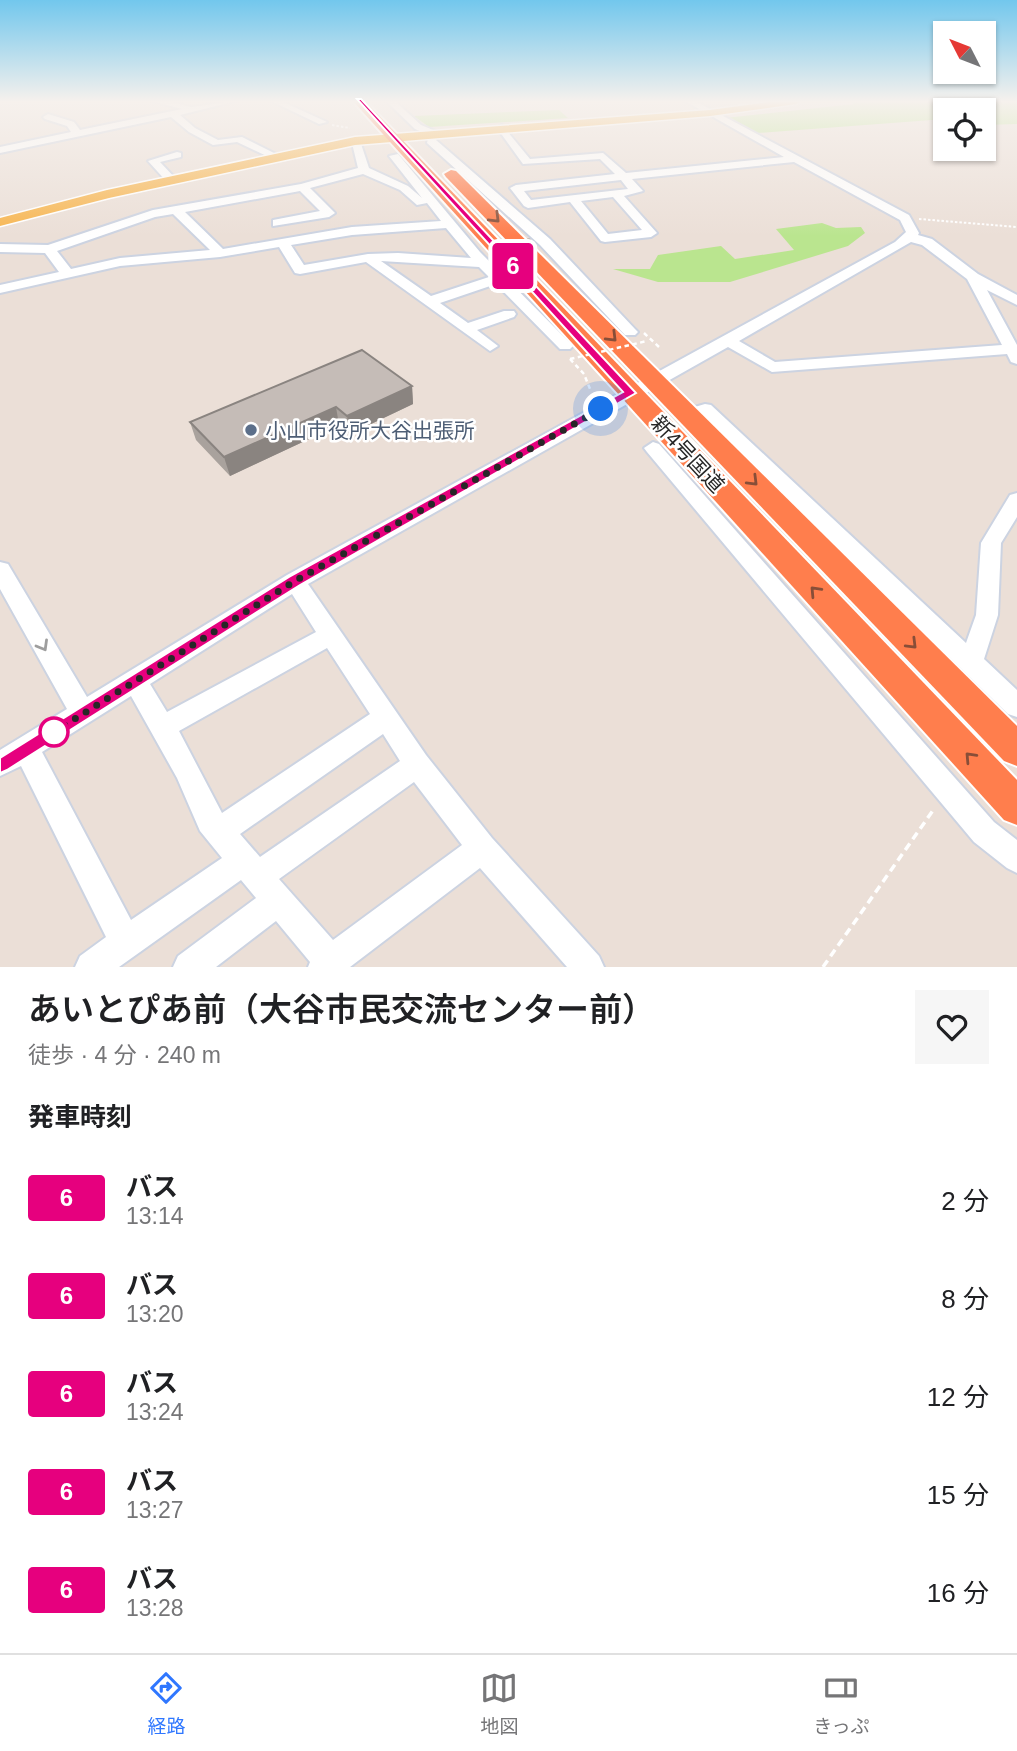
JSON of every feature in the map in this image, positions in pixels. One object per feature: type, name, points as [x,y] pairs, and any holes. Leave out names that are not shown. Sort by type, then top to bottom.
[{"type":"highway","name":"新4号国道","points":[[393,146],[642,386],[687,415],[1017,750]]},
{"type":"highway","name":"新4号国道","points":[[422,146],[642,386],[1017,807]]},
{"type":"main road","points":[[0,222],[315,146]]},
{"type":"street","points":[[0,150],[19,146]]},
{"type":"street","points":[[253,146],[277,157]]},
{"type":"street","points":[[357,146],[363,170]]},
{"type":"street","points":[[393,146],[445,220],[482,257]]},
{"type":"street","points":[[436,146],[629,332]]},
{"type":"street","points":[[515,146],[527,162],[603,156],[622,176],[637,191],[528,204],[516,188],[622,176],[794,159]]},
{"type":"street","points":[[0,764],[295,581],[900,245],[913,233],[905,218],[770,146]]},
{"type":"street","points":[[172,180],[153,161],[177,155]]},
{"type":"street","points":[[266,210],[302,187],[363,170],[404,188],[430,212],[445,220]]},
{"type":"street","points":[[0,248],[49,248],[175,209],[329,213],[302,187]]},
{"type":"street","points":[[573,199],[605,238],[651,233],[616,194]]},
{"type":"street","points":[[175,209],[220,253]]},
{"type":"street","points":[[266,210],[287,242],[300,270],[368,258],[482,257]]},
{"type":"street","points":[[0,289],[120,262],[220,253],[352,231],[445,220]]},
{"type":"street","points":[[909,237],[927,242],[973,277],[1017,301]]},
{"type":"street","points":[[49,248],[67,274]]},
{"type":"street","points":[[368,258],[490,346]]},
{"type":"street","points":[[728,341],[772,367],[1015,354],[973,277]]},
{"type":"street","points":[[431,301],[497,279]]},
{"type":"street","points":[[467,328],[509,314]]},
{"type":"street","points":[[687,415],[705,410],[1017,706]]},
{"type":"street","points":[[653,448],[984,832],[1017,858]]},
{"type":"street","points":[[971,663],[987,615],[991,543],[1017,500]]},
{"type":"street","points":[[295,581],[329,636],[417,764],[482,848],[589,967]]},
{"type":"street","points":[[3,583],[83,714]]},
{"type":"street","points":[[163,727],[329,636]]},
{"type":"street","points":[[135,681],[163,727],[210,821],[328,964],[482,848]]},
{"type":"street","points":[[219,832],[385,718]]},
{"type":"street","points":[[26,749],[126,943]]},
{"type":"street","points":[[91,967],[417,764]]},
{"type":"street","points":[[189,967],[278,901]]},
{"type":"lane","points":[[482,257],[497,279],[567,353]]},
{"type":"path","points":[[905,218],[1017,227]]},
{"type":"path","points":[[567,353],[647,341]]},
{"type":"path","points":[[567,353],[584,374],[590,389]]},
{"type":"path","points":[[823,967],[947,789]]},
{"type":"green space","points":[[822,223],[836,228],[861,227],[865,233],[848,246],[730,282],[658,282],[613,269],[650,269],[658,255],[721,246],[735,259],[794,250],[776,229]]},
{"type":"building","points":[[362,350],[412,386],[347,416],[336,407],[224,457],[190,422]]},
{"type":"tunnel","points":[[489,252],[533,244]]},
{"type":"bus line","name":"6","points":[[0,764],[295,581],[630,393],[401,146]]},
{"type":"place","name":"小山市役所大谷出張所","points":[[251,430]]},
{"type":"route","points":[[54,732],[295,581],[601,409]]}]
